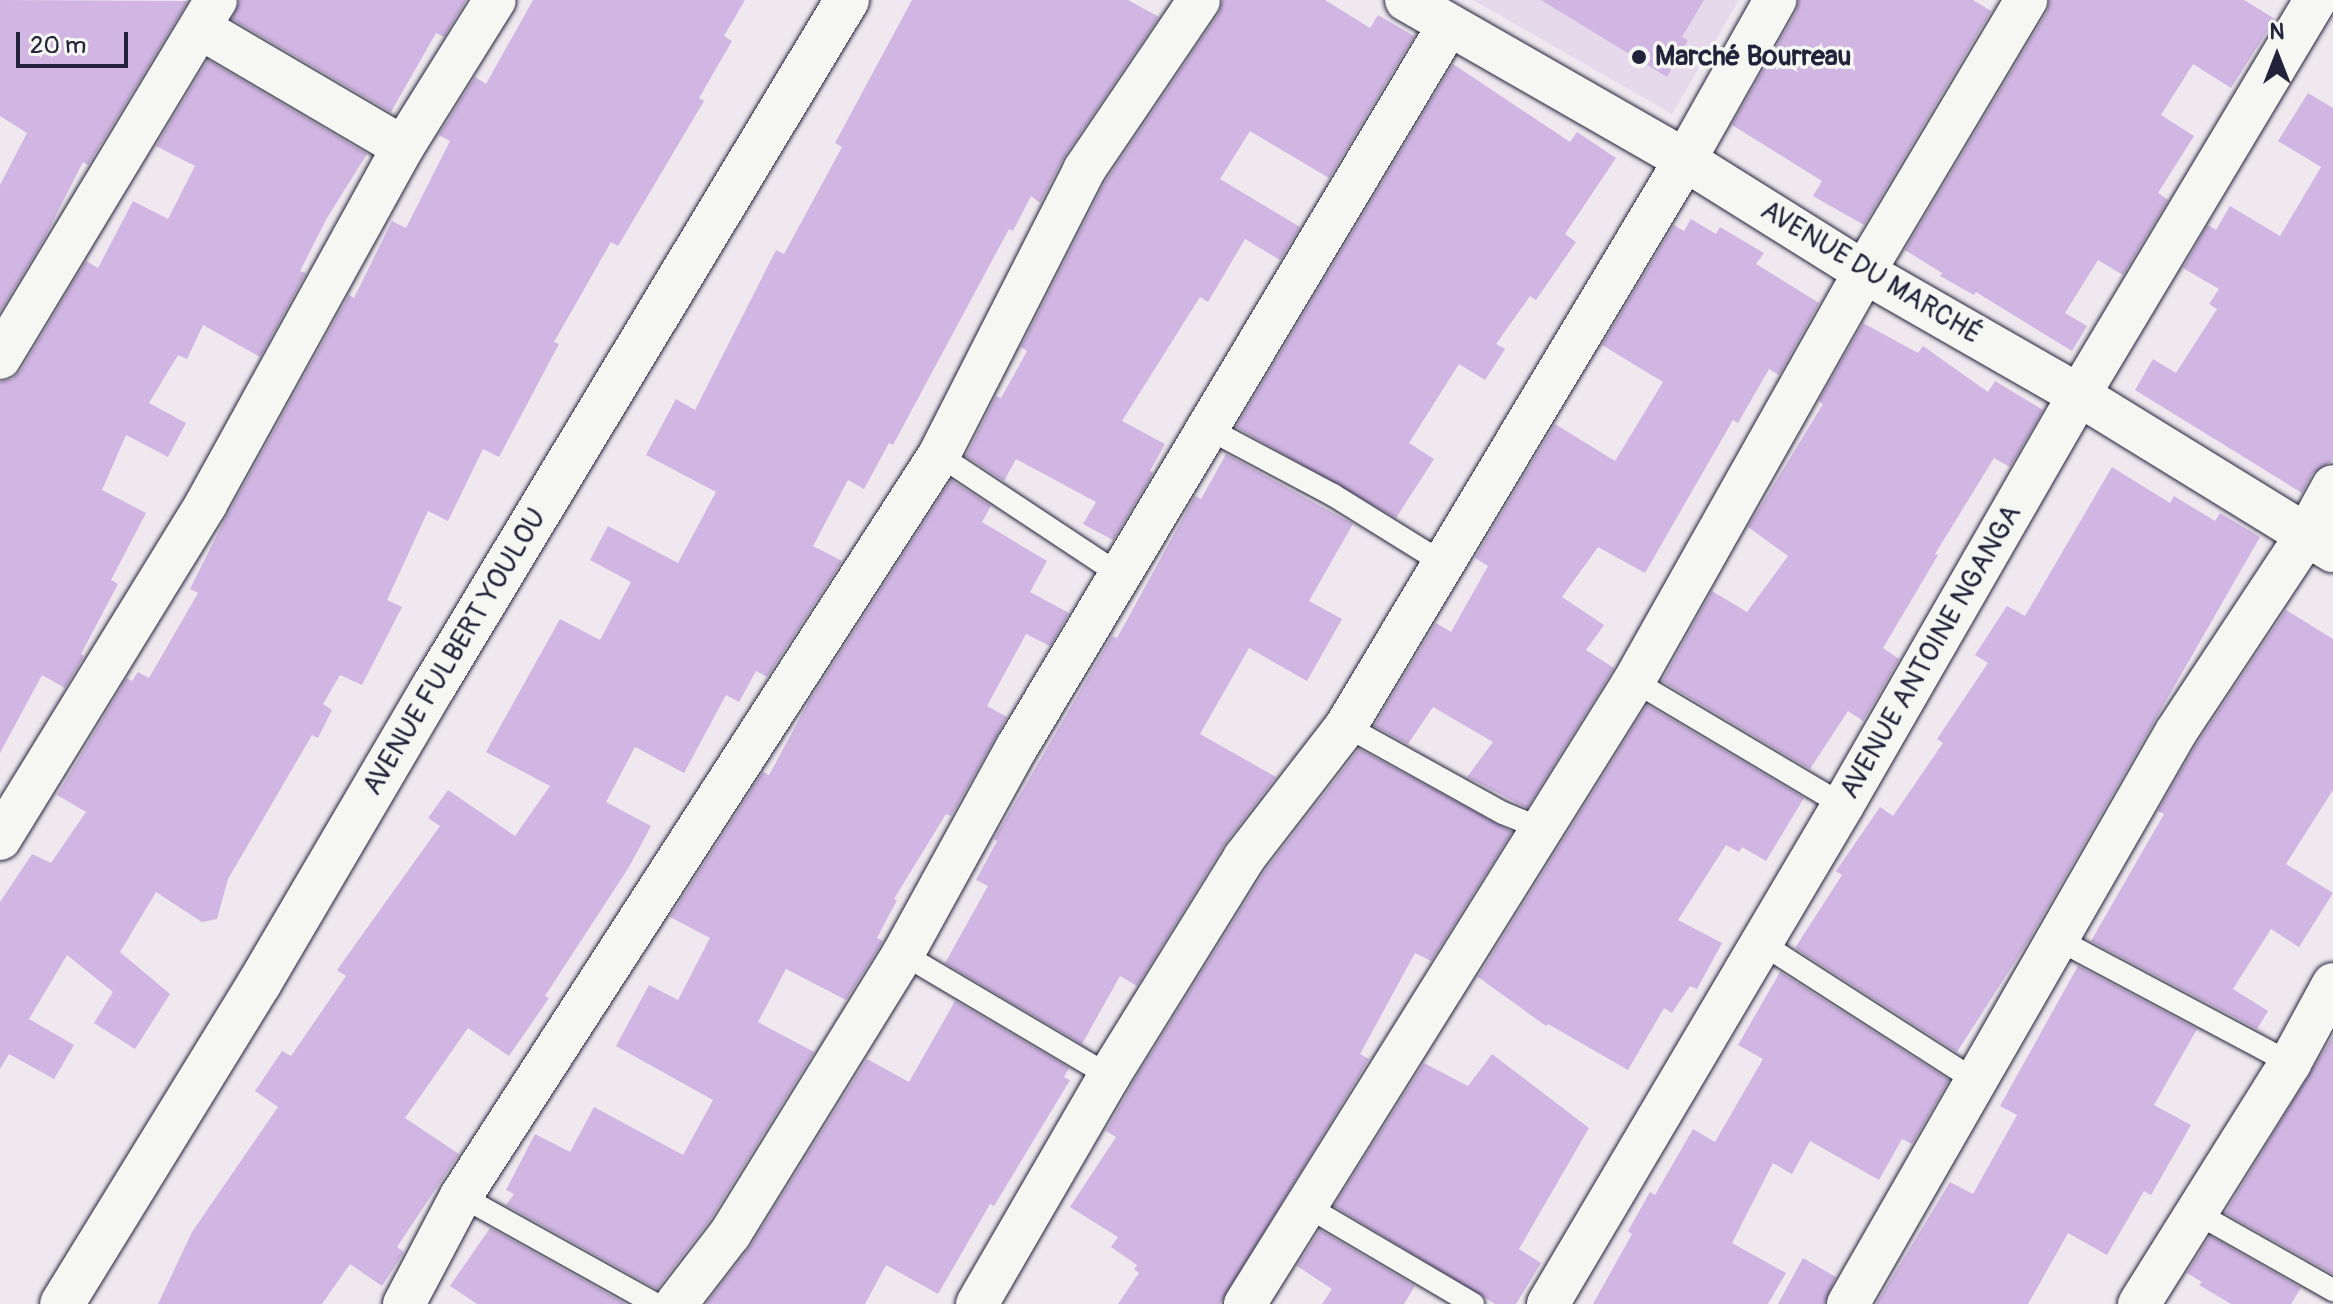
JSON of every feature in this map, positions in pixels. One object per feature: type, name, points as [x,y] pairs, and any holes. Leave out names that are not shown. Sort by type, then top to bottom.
[{"type":"main road","name":"AVENUE FULBERT YOULOU","points":[[62,1304],[259,984],[642,338],[847,0]]},
{"type":"street","points":[[0,839],[206,504],[403,147],[495,0]]},
{"type":"street","points":[[404,1304],[461,1196],[939,455],[1084,170],[1199,0]]},
{"type":"street","name":"AVENUE DU MARCHÉ","points":[[1406,0],[1685,160],[1864,272],[2079,395],[2319,544]]},
{"type":"street","points":[[977,1304],[1109,1076],[1244,858],[1346,726],[1441,562],[1685,160],[1775,0]]},
{"type":"street","points":[[1245,1304],[1634,681],[1864,272],[2026,0]]},
{"type":"street","name":"AVENUE ANTOINE NGANGA","points":[[1548,1304],[1843,805],[2079,395],[2315,0]]},
{"type":"street","points":[[0,358],[208,14],[403,147]]},
{"type":"street","points":[[676,1304],[730,1234],[903,954],[1017,747],[1448,26]]},
{"type":"street","points":[[1848,1304],[2176,732],[2319,544],[2333,486]]},
{"type":"street","points":[[2139,1304],[2290,1063],[2333,984]]},
{"type":"lane","points":[[1207,428],[1333,495],[1441,562]]},
{"type":"lane","points":[[939,455],[1120,575]]},
{"type":"lane","points":[[1634,681],[1843,805]]},
{"type":"lane","points":[[1346,726],[1460,791],[1542,829]]},
{"type":"lane","points":[[2059,940],[2290,1063]]},
{"type":"lane","points":[[1761,943],[1976,1081]]},
{"type":"lane","points":[[903,954],[1109,1076]]},
{"type":"lane","points":[[461,1196],[655,1304]]},
{"type":"lane","points":[[1305,1205],[1473,1304]]},
{"type":"lane","points":[[2195,1212],[2333,1290]]},
{"type":"shaded area","name":"Marché Bourreau","points":[[1473,0],[1739,0],[1672,114]]},
{"type":"building","points":[[0,0],[188,1],[88,165],[83,162],[44,239],[0,312],[0,185],[27,133],[0,116]]},
{"type":"building","points":[[240,0],[466,0],[444,37],[436,33],[391,112],[232,19]]},
{"type":"building","points":[[533,0],[745,0],[724,36],[732,41],[699,98],[704,101],[618,246],[611,242],[554,342],[559,344],[499,457],[483,449],[448,521],[428,511],[387,600],[402,607],[362,685],[340,675],[323,704],[332,710],[318,738],[312,735],[228,879],[217,919],[202,922],[156,892],[120,952],[170,994],[135,1049],[94,1023],[113,992],[67,955],[29,1019],[74,1045],[54,1079],[9,1054],[0,1069],[0,902],[32,854],[51,863],[86,812],[57,795],[127,678],[132,681],[138,672],[149,678],[198,593],[190,589],[224,521],[349,295],[354,298],[392,221],[406,228],[450,141],[439,135],[475,77],[486,84]]},
{"type":"building","points":[[912,0],[1128,0],[1159,17],[1064,157],[1040,203],[1031,196],[1013,231],[1009,229],[893,445],[889,443],[864,489],[848,480],[813,546],[842,561],[767,677],[756,671],[739,702],[726,695],[684,773],[635,747],[606,802],[651,826],[629,867],[545,996],[549,998],[509,1056],[468,1028],[405,1118],[459,1154],[397,1247],[404,1252],[382,1286],[350,1264],[322,1304],[158,1304],[192,1232],[278,1107],[255,1091],[282,1051],[291,1056],[346,976],[337,970],[440,826],[428,818],[448,790],[515,836],[550,786],[486,752],[560,619],[600,640],[631,582],[590,560],[608,526],[678,563],[716,492],[646,455],[676,399],[695,410],[776,250],[784,254],[842,147],[835,143]]},
{"type":"building","points":[[1223,0],[1325,0],[1370,28],[1378,15],[1414,36],[1329,178],[1250,131],[1220,179],[1300,227],[1280,260],[1245,239],[1208,302],[1200,297],[1122,421],[1165,444],[1150,471],[1153,473],[1113,540],[1083,524],[1096,502],[1016,459],[1004,481],[966,456],[996,396],[1001,398],[1027,351],[1021,347],[1105,182],[1219,13]]},
{"type":"building","points":[[1541,0],[1704,0],[1682,37],[1688,40],[1667,77]]},
{"type":"building","points":[[1799,0],[1973,0],[1991,11],[1864,225],[1813,196],[1822,181],[1732,125],[1796,12]]},
{"type":"building","points":[[2050,0],[2244,0],[2275,19],[2231,88],[2193,64],[2161,115],[2194,136],[2158,193],[2168,200],[2123,275],[2098,260],[2065,313],[2087,326],[2072,351],[1976,292],[1974,295],[1940,276],[1942,273],[1905,250],[2047,12]]},
{"type":"building","points":[[208,60],[367,154],[327,218],[300,271],[306,273],[260,357],[203,325],[187,359],[178,355],[149,403],[186,423],[168,457],[126,435],[102,490],[146,513],[111,580],[118,584],[65,688],[42,675],[0,753],[0,382],[12,379],[21,370],[86,261],[98,268],[133,201],[168,219],[195,166],[156,146]]},
{"type":"building","points":[[1453,64],[1570,142],[1577,132],[1616,158],[1565,234],[1576,242],[1536,300],[1530,296],[1496,344],[1505,349],[1485,380],[1459,364],[1409,443],[1434,459],[1396,518],[1236,427]]},
{"type":"building","points":[[2308,93],[2333,108],[2333,460],[2312,474],[2302,493],[2135,390],[2153,359],[2176,373],[2217,309],[2209,304],[2219,289],[2183,268],[2208,225],[2216,230],[2230,206],[2280,236],[2321,167],[2278,141]]},
{"type":"building","points":[[1691,219],[1716,234],[1720,227],[1764,253],[1756,264],[1819,303],[1779,375],[1769,369],[1738,423],[1733,420],[1645,573],[1598,547],[1562,597],[1604,625],[1586,650],[1614,668],[1527,808],[1467,777],[1493,742],[1433,707],[1408,744],[1374,726],[1436,623],[1451,632],[1488,566],[1475,558],[1555,424],[1615,461],[1663,382],[1602,345],[1674,225],[1684,231]]},
{"type":"building","points":[[1863,323],[1918,353],[1923,346],[1988,392],[1995,381],[2043,410],[2010,467],[1994,458],[1935,554],[1938,555],[1883,648],[1899,659],[1863,721],[1848,711],[1810,769],[1662,681],[1712,591],[1747,612],[1788,556],[1748,527],[1823,404],[1819,401]]},
{"type":"building","points":[[1226,454],[1353,524],[1309,601],[1342,619],[1307,681],[1249,648],[1200,734],[1276,777],[1224,845],[1137,986],[1120,976],[1082,1044],[945,963],[988,886],[976,880],[997,841],[994,839],[1112,636],[1117,638],[1195,496],[1201,499]]},
{"type":"building","points":[[2112,467],[2170,503],[2174,496],[2215,521],[2220,513],[2260,537],[2027,943],[1957,1052],[1795,948],[1842,875],[1836,871],[1880,807],[1893,816],[1943,743],[1937,739],[1988,663],[1975,655],[2007,606],[2025,616]]},
{"type":"building","points":[[951,480],[991,506],[982,522],[1047,561],[1030,592],[1069,613],[1050,646],[1026,634],[987,706],[1007,717],[951,816],[946,814],[894,899],[897,900],[877,938],[883,941],[846,1000],[786,969],[758,1022],[814,1052],[710,1220],[657,1289],[506,1205],[514,1194],[506,1190],[535,1134],[570,1152],[594,1107],[683,1155],[713,1100],[616,1046],[649,985],[678,1000],[710,938],[670,917],[763,772],[769,775],[808,703]]},
{"type":"building","points":[[2286,610],[2333,639],[2333,790],[2286,864],[2333,893],[2299,947],[2271,929],[2233,989],[2268,1011],[2257,1029],[2091,941],[2164,814],[2158,811],[2196,745]]},
{"type":"building","points":[[1647,705],[1804,798],[1766,861],[1742,847],[1739,852],[1726,845],[1678,920],[1722,943],[1697,989],[1690,986],[1672,1013],[1664,1008],[1628,1070],[1548,1024],[1546,1026],[1478,977]]},
{"type":"building","points":[[1359,749],[1512,832],[1431,961],[1415,953],[1360,1054],[1369,1059],[1220,1304],[1118,1304],[1139,1273],[1134,1269],[1137,1265],[1111,1247],[1118,1237],[1070,1207],[1116,1137],[1106,1131],[1134,1081],[1264,872]]},
{"type":"building","points":[[2078,966],[2197,1029],[2154,1105],[2191,1125],[2151,1195],[2144,1191],[2107,1255],[2068,1233],[2028,1304],[1876,1304],[1950,1182],[1973,1194],[2017,1115],[2000,1106]]},
{"type":"building","points":[[1780,972],[1949,1080],[1912,1144],[1902,1139],[1879,1180],[1810,1141],[1792,1174],[1773,1163],[1732,1243],[1786,1273],[1768,1304],[1593,1304],[1632,1234],[1628,1231],[1650,1192],[1655,1195],[1693,1129],[1715,1142],[1763,1059],[1738,1045]]},
{"type":"building","points":[[955,1001],[1069,1068],[1064,1077],[1070,1080],[994,1206],[990,1204],[938,1294],[886,1265],[865,1304],[706,1304],[750,1247],[867,1059],[909,1082]]},
{"type":"building","points":[[2333,1036],[2333,1274],[2225,1213]]},
{"type":"building","points":[[1492,1054],[1589,1128],[1519,1249],[1541,1263],[1516,1304],[1495,1304],[1334,1206],[1424,1063],[1468,1086]]},
{"type":"building","points":[[490,1228],[626,1304],[477,1304],[450,1286]]},
{"type":"building","points":[[1320,1230],[1415,1286],[1404,1304],[1322,1304],[1332,1289],[1297,1266]]},
{"type":"building","points":[[2210,1236],[2301,1288],[2291,1304],[2231,1304],[2199,1285],[2202,1282],[2187,1273]]},
{"type":"building","points":[[1803,1258],[1836,1277],[1824,1304],[1778,1304]]},
{"type":"place","name":"Marché Bourreau","points":[[1639,57]]}]
